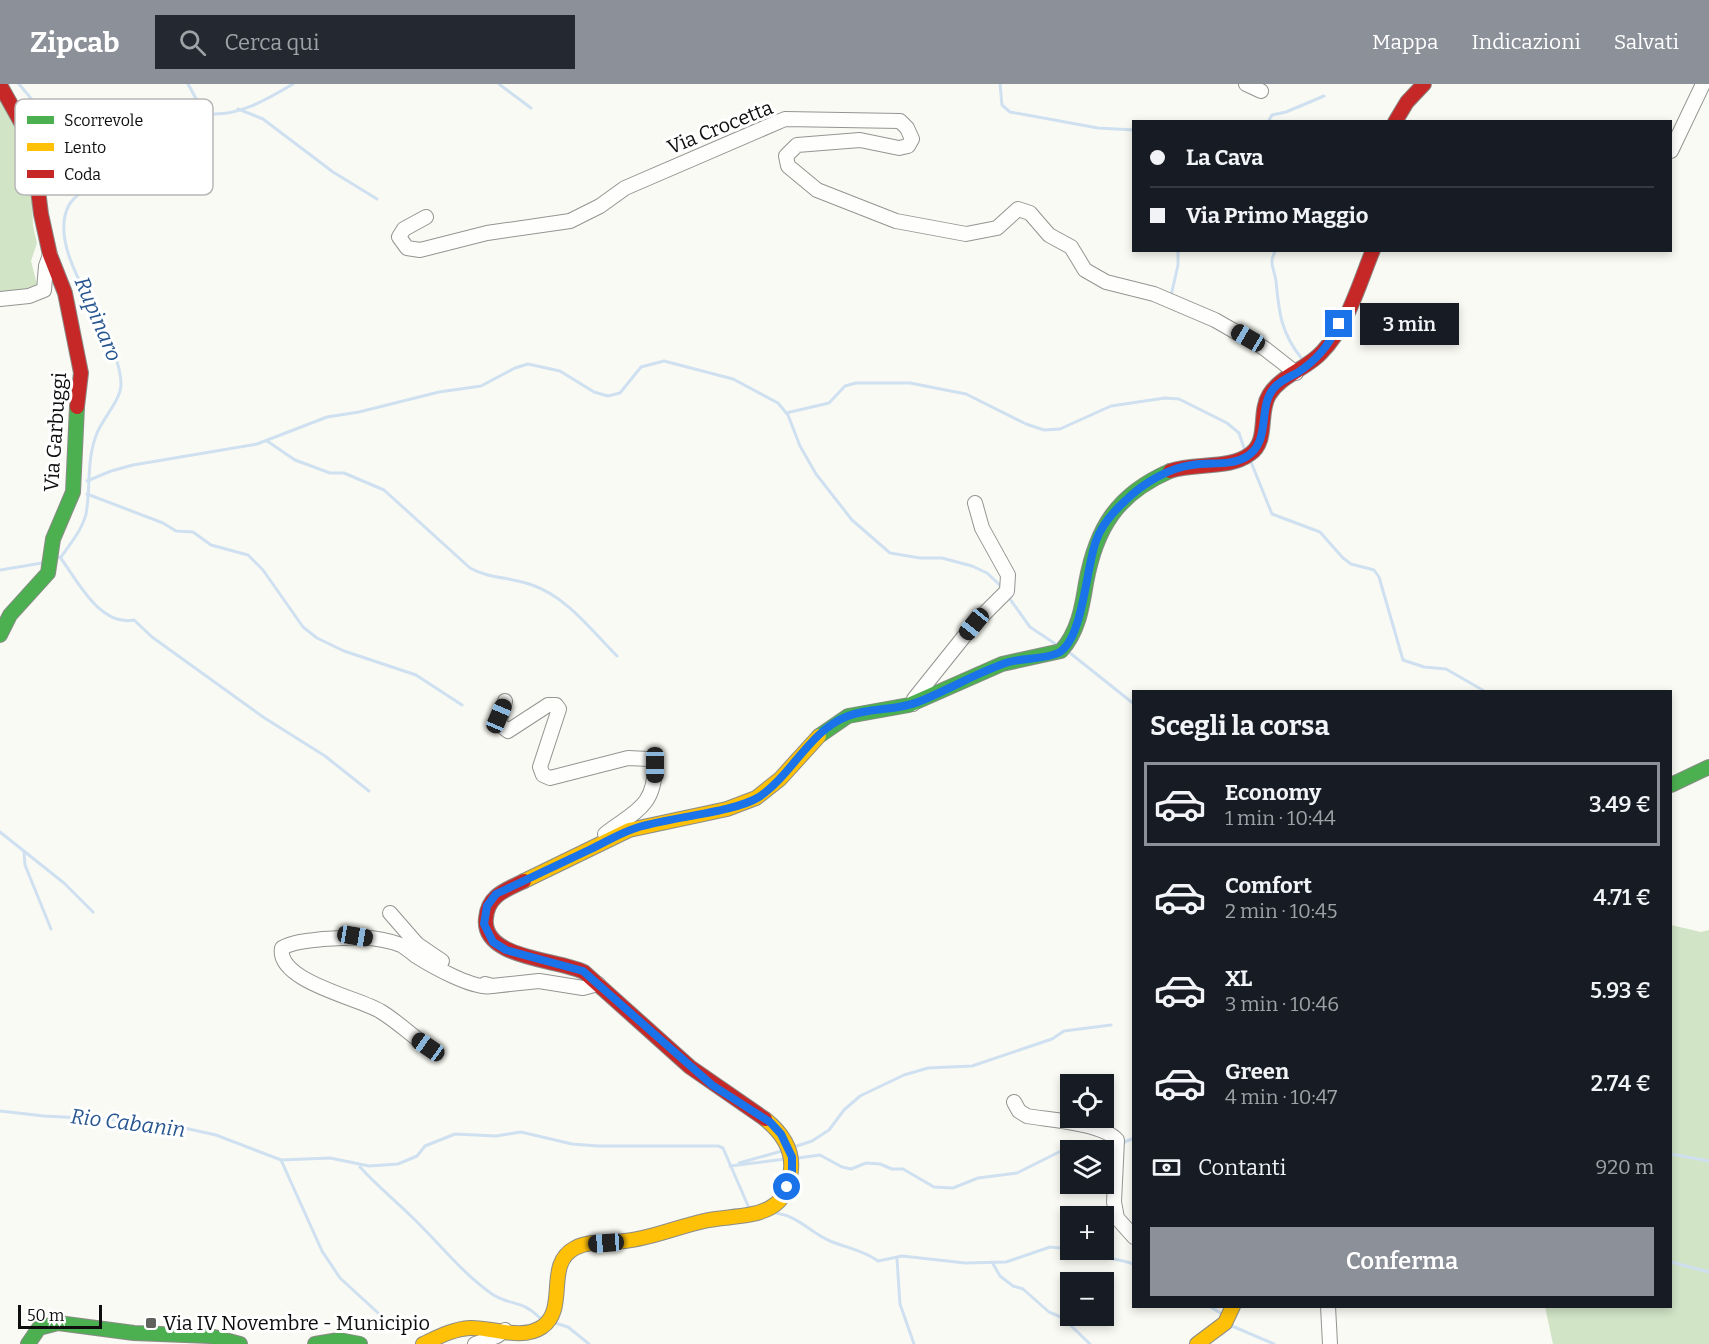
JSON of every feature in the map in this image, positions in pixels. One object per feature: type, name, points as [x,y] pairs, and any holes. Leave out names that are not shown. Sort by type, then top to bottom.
[{"type":"main road","name":"Via Garbuggi","points":[[0,85],[15,111]]},
{"type":"main road","points":[[1396,120],[1407,102],[1423,85]]},
{"type":"main road","name":"Via Garbuggi","points":[[1,633],[10,615],[48,573],[53,539],[73,492],[74,429],[81,373],[65,292],[50,255],[39,195]]},
{"type":"main road","points":[[423,1344],[457,1330],[483,1328],[530,1332],[542,1327],[551,1315],[555,1304],[558,1268],[562,1257],[574,1248],[646,1238],[708,1220],[759,1213],[777,1201],[792,1176],[792,1157],[781,1134],[770,1122],[712,1085],[583,971],[566,964],[506,950],[493,942],[484,924],[487,906],[496,894],[633,829],[666,819],[733,807],[758,798],[834,723],[866,710],[914,704],[977,673],[1024,658],[1058,654],[1069,644],[1077,626],[1089,564],[1097,538],[1125,501],[1169,471],[1190,465],[1227,462],[1248,456],[1262,437],[1266,402],[1273,388],[1317,358],[1331,342],[1372,252]]},
{"type":"main road","points":[[1672,785],[1709,767]]},
{"type":"main road","points":[[1197,1344],[1225,1323],[1232,1308]]},
{"type":"main road","points":[[28,1344],[35,1330],[46,1324],[58,1323],[133,1339],[210,1336],[240,1344]]},
{"type":"main road","points":[[315,1344],[339,1340],[360,1344]]},
{"type":"street","points":[[1246,84],[1261,91]]},
{"type":"street","points":[[1672,149],[1703,84]]},
{"type":"street","name":"Via Crocetta","points":[[426,217],[404,229],[399,237],[407,248],[420,250],[487,232],[570,221],[600,206],[625,188],[785,119],[900,121],[907,128],[912,139],[908,146],[899,148],[860,140],[797,145],[786,156],[788,166],[817,190],[896,221],[931,229],[966,234],[997,228],[1018,209],[1029,213],[1049,235],[1071,247],[1085,270],[1106,282],[1154,294],[1215,320],[1264,348],[1296,373]]},
{"type":"street","points":[[0,298],[29,297],[44,290],[46,266],[50,255]]},
{"type":"street","points":[[914,704],[914,699],[974,624],[1007,591],[1008,575],[982,528],[975,503]]},
{"type":"street","points":[[506,701],[499,724],[508,731],[548,705],[556,705],[559,709],[540,767],[543,775],[550,778],[628,758],[649,759],[655,765],[655,784],[650,799],[604,835],[597,846]]},
{"type":"street","points":[[390,913],[417,944],[476,981],[492,986]]},
{"type":"street","points":[[428,1047],[379,1010],[323,989],[299,975],[284,960],[282,948],[289,944],[306,941],[355,936],[403,946],[416,956],[473,985],[492,986],[539,981],[583,988],[598,984]]},
{"type":"street","points":[[1014,1102],[1019,1111],[1027,1116],[1094,1128],[1112,1135],[1117,1140],[1113,1202],[1117,1218],[1132,1234]]},
{"type":"street","points":[[1328,1308],[1330,1344]]},
{"type":"street","points":[[475,1344],[497,1336],[505,1330]]},
{"type":"green space","points":[[0,90],[15,118],[15,195],[32,195],[33,226],[37,243],[31,261],[37,284],[19,292],[0,293]]},
{"type":"green space","points":[[1672,925],[1701,932],[1709,930],[1709,1344],[1553,1344],[1545,1308],[1672,1308]]},
{"type":"waterway","points":[[19,84],[32,99]]},
{"type":"waterway","name":"Rupinaro","points":[[188,84],[196,99]]},
{"type":"waterway","points":[[213,114],[227,113],[250,106],[293,84]]},
{"type":"waterway","points":[[499,84],[531,108]]},
{"type":"waterway","points":[[1000,84],[1002,105],[1010,112],[1098,128],[1132,130]]},
{"type":"waterway","points":[[1269,120],[1272,115],[1286,112],[1324,96]]},
{"type":"waterway","points":[[238,109],[263,119],[333,172],[377,199]]},
{"type":"waterway","name":"Rupinaro","points":[[57,558],[61,557],[72,542],[84,520],[94,443],[100,427],[115,403],[121,384],[118,364],[109,341],[74,269],[66,246],[64,224],[69,205],[78,195]]},
{"type":"waterway","points":[[1171,296],[1178,265],[1178,252]]},
{"type":"waterway","points":[[1275,252],[1272,262],[1280,313],[1285,331],[1302,359]]},
{"type":"waterway","points":[[87,481],[133,465],[257,444],[327,417],[359,412],[439,392],[481,386],[515,368],[528,364],[560,371],[594,392],[608,396],[620,393],[641,367],[664,361],[733,379],[778,403],[788,415],[800,446],[816,474],[852,520],[890,553],[920,558],[942,558],[972,566],[987,573],[1002,587]]},
{"type":"waterway","points":[[786,413],[829,403],[845,386],[856,383],[910,383],[966,394],[1026,424],[1044,430],[1060,429],[1111,406],[1165,398],[1179,399],[1227,423],[1239,433],[1244,448]]},
{"type":"waterway","points":[[267,441],[295,460],[330,473],[344,473],[384,490],[470,568],[477,572],[524,582],[545,590],[578,615],[617,656]]},
{"type":"waterway","points":[[1251,462],[1272,514],[1320,532],[1351,564],[1374,570],[1379,577],[1403,660],[1424,667],[1446,669],[1483,690]]},
{"type":"waterway","points":[[87,494],[163,523],[176,531],[193,532],[211,545],[248,555],[263,570],[303,627],[317,638],[344,651],[416,675],[462,705]]},
{"type":"waterway","points":[[60,557],[82,589],[100,609],[122,620],[134,620],[152,637],[263,717],[325,756],[369,791]]},
{"type":"waterway","name":"Rupinaro","points":[[0,570],[42,563]]},
{"type":"waterway","points":[[1007,595],[1030,627],[1057,645]]},
{"type":"waterway","points":[[1070,653],[1132,702]]},
{"type":"waterway","points":[[0,832],[64,883],[93,912]]},
{"type":"waterway","points":[[24,852],[25,865],[51,929]]},
{"type":"waterway","points":[[794,1147],[812,1141],[829,1130],[844,1110],[860,1096],[904,1075],[928,1068],[972,1066],[1052,1039],[1064,1031],[1111,1025]]},
{"type":"waterway","name":"Rio Cabanin","points":[[0,1111],[44,1116],[157,1122],[216,1135],[281,1160],[330,1158],[369,1166],[398,1164],[417,1156],[425,1146],[455,1134],[496,1136],[521,1132],[572,1144],[598,1146],[718,1146],[723,1148],[749,1208]]},
{"type":"waterway","points":[[1122,1143],[1132,1139]]},
{"type":"waterway","points":[[739,1163],[782,1151]]},
{"type":"waterway","points":[[798,1158],[820,1155],[842,1167],[851,1169],[866,1163],[880,1164],[892,1169],[903,1169],[934,1187],[953,1188],[978,1178],[1017,1173],[1060,1152]]},
{"type":"waterway","points":[[1672,1154],[1709,1161]]},
{"type":"waterway","points":[[730,1166],[785,1159]]},
{"type":"waterway","points":[[281,1160],[322,1251],[340,1278],[401,1334]]},
{"type":"waterway","points":[[360,1167],[481,1285],[498,1298],[521,1305],[540,1318]]},
{"type":"waterway","points":[[776,1213],[798,1221],[823,1238],[878,1261],[902,1256],[965,1263],[1006,1262],[1050,1247],[1060,1248]]},
{"type":"waterway","points":[[897,1259],[900,1304],[914,1344]]},
{"type":"waterway","points":[[1114,1259],[1132,1263]]},
{"type":"waterway","points":[[992,1262],[1000,1276],[1013,1286],[1023,1289],[1049,1312],[1063,1318],[1090,1344]]},
{"type":"waterway","points":[[1672,1262],[1709,1272]]},
{"type":"waterway","points":[[1212,1308],[1222,1314]]},
{"type":"waterway","points":[[555,1323],[568,1327],[589,1344]]},
{"type":"waterway","points":[[1232,1326],[1274,1344]]},
{"type":"traffic: fast","points":[[0,635],[10,615],[48,573],[53,539],[73,492],[77,407]]},
{"type":"traffic: fast","points":[[819,736],[848,716],[909,705],[1002,664],[1061,651],[1072,636],[1078,619],[1090,563],[1103,529],[1112,515],[1136,490],[1170,471]]},
{"type":"traffic: fast","points":[[1672,785],[1709,767]]},
{"type":"traffic: fast","points":[[28,1344],[39,1328],[58,1323],[134,1333],[210,1336],[240,1344]]},
{"type":"traffic: fast","points":[[315,1344],[339,1340],[360,1344]]},
{"type":"traffic: slow","points":[[524,881],[629,830],[727,809],[756,798],[780,779],[819,736]]},
{"type":"traffic: slow","points":[[423,1344],[446,1334],[470,1328],[525,1333],[542,1327],[550,1319],[554,1309],[561,1264],[566,1255],[581,1245],[635,1240],[704,1221],[760,1212],[771,1207],[781,1199],[788,1186],[791,1161],[785,1141],[765,1119]]},
{"type":"traffic: slow","points":[[1197,1344],[1225,1323],[1232,1308]]},
{"type":"traffic: jam","points":[[1396,120],[1407,102],[1424,84]]},
{"type":"traffic: jam","points":[[0,85],[15,112]]},
{"type":"traffic: jam","points":[[39,195],[50,255],[65,293],[81,373],[77,407]]},
{"type":"traffic: jam","points":[[1170,471],[1232,462],[1242,459],[1256,448],[1269,395],[1280,382],[1316,358],[1331,341],[1346,317],[1372,252]]},
{"type":"traffic: jam","points":[[524,881],[499,894],[487,910],[488,932],[496,942],[523,956],[584,972],[690,1067],[765,1119]]},
{"type":"place","name":"Via IV Novembre - Municipio","points":[[151,1323]]},
{"type":"route","points":[[787,1187],[792,1176],[792,1157],[781,1134],[770,1122],[712,1085],[583,971],[566,964],[506,950],[493,942],[484,924],[487,906],[496,894],[633,829],[666,819],[733,807],[758,798],[781,777],[825,729],[846,717],[866,710],[916,703],[977,673],[1024,658],[1058,654],[1069,644],[1077,626],[1089,564],[1097,538],[1104,525],[1125,501],[1148,483],[1169,471],[1190,465],[1227,462],[1248,456],[1262,437],[1266,402],[1273,388],[1317,358],[1331,342],[1339,324]]}]
